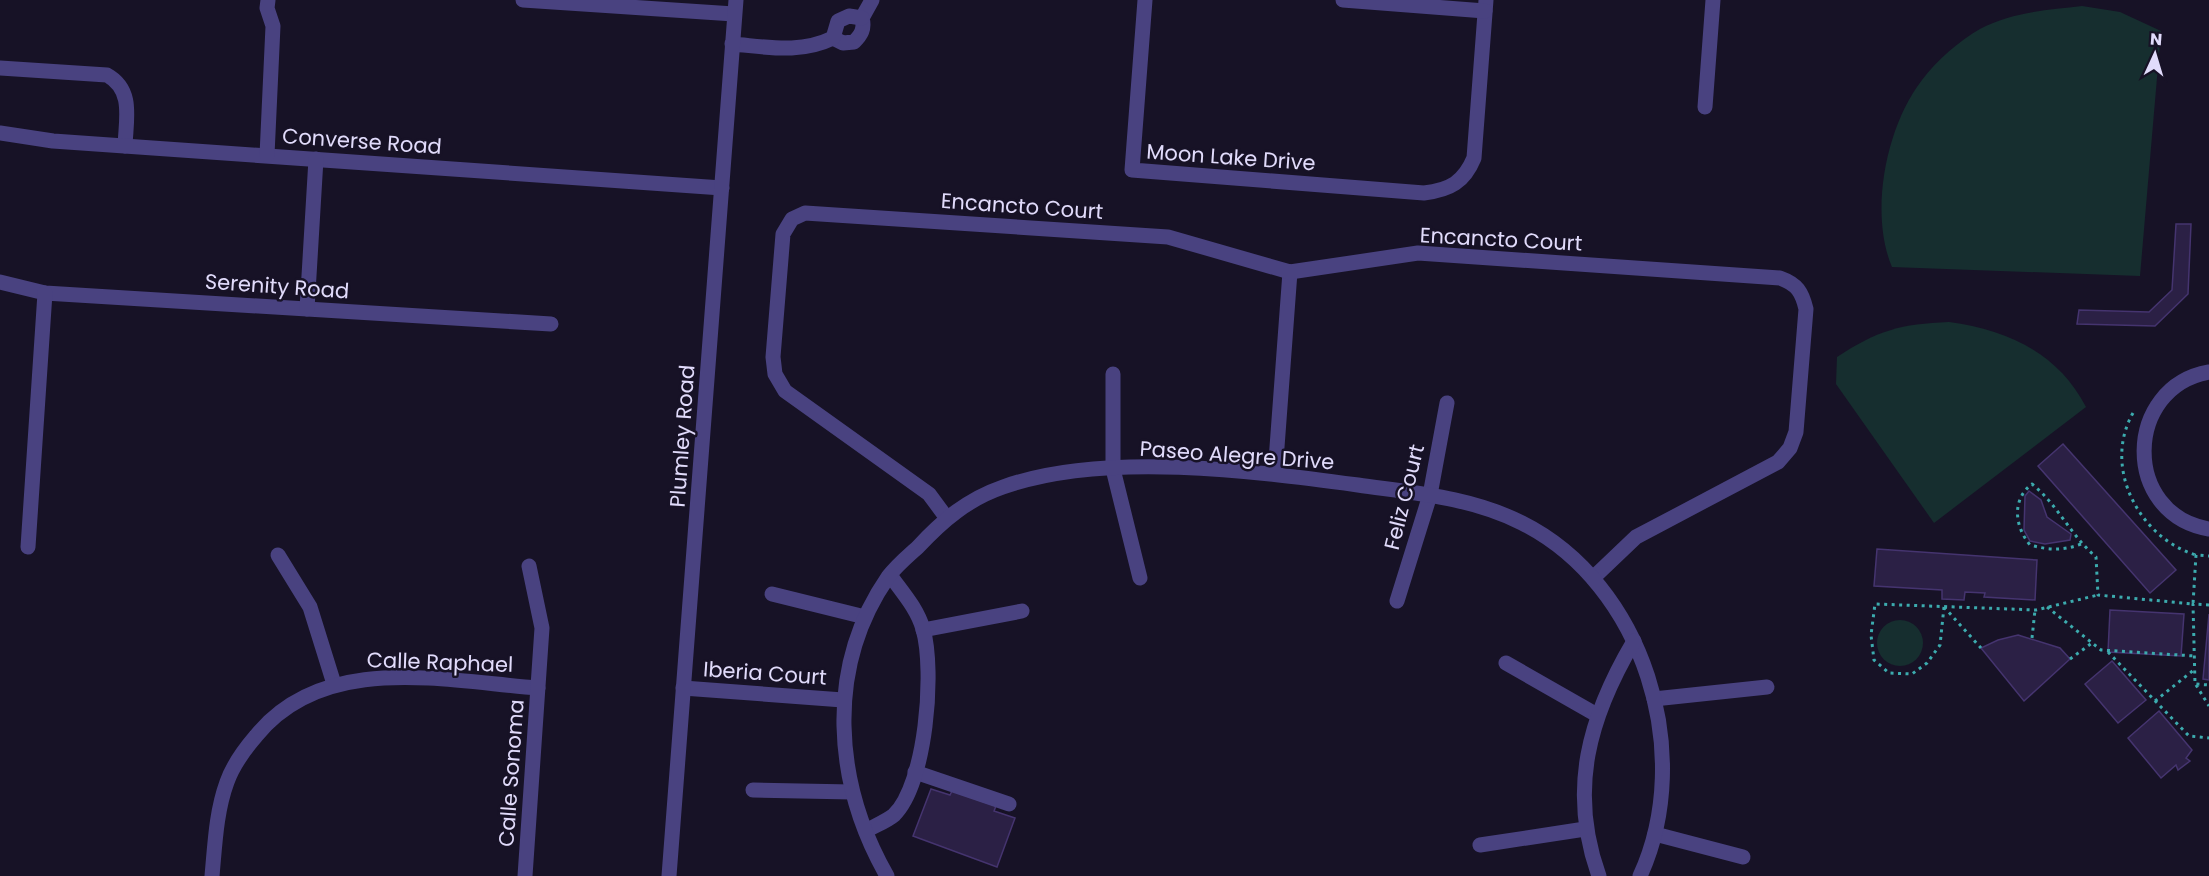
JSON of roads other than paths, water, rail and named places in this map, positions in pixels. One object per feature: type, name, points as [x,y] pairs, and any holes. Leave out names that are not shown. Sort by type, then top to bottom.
[{"type":"street","points":[[267,155],[273,26],[267,8],[268,0]]},
{"type":"street","points":[[523,0],[735,7]]},
{"type":"street","points":[[833,38],[843,43],[854,42],[861,35],[864,25],[862,18],[872,0]]},
{"type":"street","name":"Moon Lake Drive","points":[[1145,0],[1132,170],[1424,193],[1444,190],[1459,182],[1474,158],[1486,6]]},
{"type":"street","points":[[1343,0],[1486,6]]},
{"type":"street","points":[[1705,107],[1713,0]]},
{"type":"street","name":"Plumley Road","points":[[669,876],[735,7]]},
{"type":"street","points":[[732,44],[799,49],[817,46],[833,38],[838,21],[849,16],[862,18]]},
{"type":"street","points":[[0,68],[107,75],[116,80],[124,90],[128,104],[125,146]]},
{"type":"street","name":"Converse Road","points":[[0,133],[53,141],[722,188]]},
{"type":"street","points":[[307,309],[316,159]]},
{"type":"street","name":"Encancto Court","points":[[946,517],[929,494],[785,391],[775,374],[773,357],[783,234],[792,219],[805,213],[1168,237],[1290,272],[1418,253],[1780,278],[1793,283],[1802,293],[1806,309],[1796,432],[1790,448],[1778,462],[1636,537],[1593,578]]},
{"type":"street","points":[[1275,474],[1290,272]]},
{"type":"street","name":"Serenity Road","points":[[0,282],[45,292],[551,324]]},
{"type":"street","points":[[28,547],[45,292]]},
{"type":"street","points":[[1113,374],[1113,469],[1140,578]]},
{"type":"street","points":[[2208,374],[2181,383],[2166,397],[2148,421],[2143,449],[2147,478],[2159,502],[2182,520],[2209,529]]},
{"type":"street","name":"Feliz Court","points":[[1397,601],[1430,495],[1447,403]]},
{"type":"street","name":"Paseo Alegre Drive","points":[[887,876],[866,831],[852,792],[843,739],[843,700],[850,659],[865,617],[890,575],[946,517],[971,501],[1029,478],[1072,470],[1113,469],[1275,474],[1430,495],[1492,510],[1524,523],[1556,544],[1593,578],[1622,616],[1634,641],[1654,699],[1660,732],[1662,770],[1660,808],[1640,876]]},
{"type":"street","points":[[278,555],[310,607],[334,684]]},
{"type":"street","name":"Calle Sonoma","points":[[525,876],[542,628],[529,566]]},
{"type":"street","points":[[866,831],[894,814],[907,793],[915,772],[924,734],[928,663],[923,630],[914,608],[890,575]]},
{"type":"street","points":[[772,594],[865,617]]},
{"type":"street","points":[[923,630],[1022,611]]},
{"type":"street","points":[[1599,876],[1586,829],[1583,794],[1586,758],[1597,714],[1612,679],[1634,641]]},
{"type":"street","points":[[1506,663],[1597,714]]},
{"type":"street","name":"Calle Raphael","points":[[212,876],[217,814],[227,780],[241,754],[265,725],[296,701],[334,684],[362,678],[394,678],[538,688]]},
{"type":"street","points":[[1654,699],[1767,687]]},
{"type":"street","name":"Iberia Court","points":[[683,688],[843,700]]},
{"type":"street","points":[[915,772],[1009,804]]},
{"type":"street","points":[[753,790],[852,792]]},
{"type":"street","points":[[1479,845],[1586,829]]},
{"type":"street","points":[[1654,834],[1743,857]]}]
